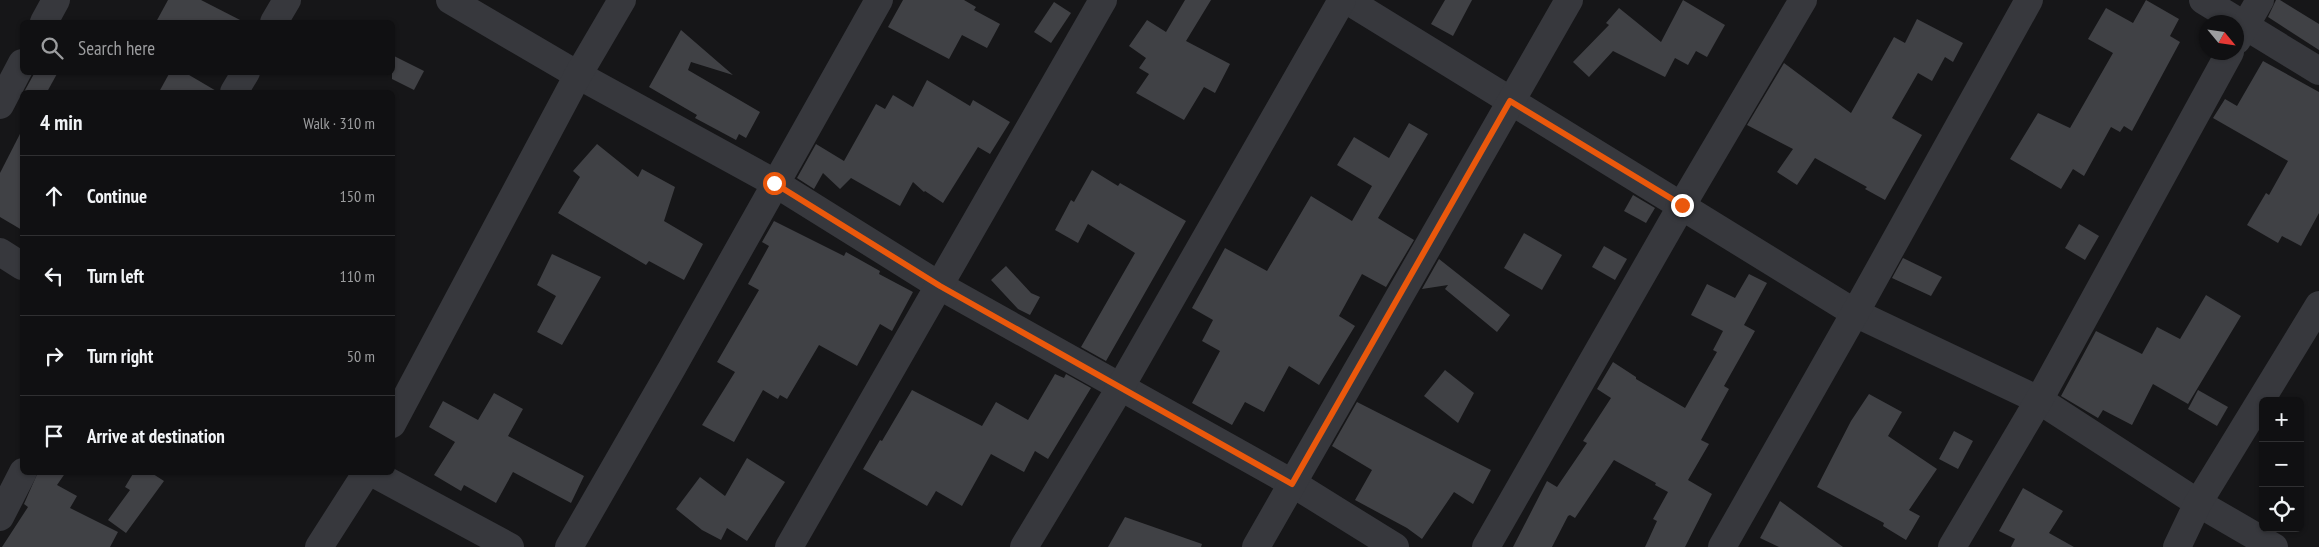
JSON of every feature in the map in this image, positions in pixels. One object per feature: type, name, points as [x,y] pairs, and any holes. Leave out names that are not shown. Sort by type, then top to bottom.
[{"type":"street","points":[[45,20],[56,0]]},
{"type":"street","points":[[275,20],[287,0]]},
{"type":"street","points":[[450,0],[578,75],[774,183],[940,286],[1292,484],[1395,547]]},
{"type":"street","points":[[395,418],[578,75],[622,0]]},
{"type":"street","points":[[569,547],[879,0]]},
{"type":"street","points":[[789,547],[1103,0]]},
{"type":"street","points":[[1024,547],[1120,388],[1342,0]]},
{"type":"street","points":[[1347,0],[1855,313],[2039,400],[2198,503],[2274,547]]},
{"type":"street","points":[[1256,547],[1569,0]]},
{"type":"street","points":[[1486,547],[1682,205],[1803,0]]},
{"type":"street","points":[[1722,547],[2029,0]]},
{"type":"street","points":[[2203,0],[2220,15]]},
{"type":"street","points":[[2244,28],[2260,0]]},
{"type":"street","points":[[2244,34],[2319,71]]},
{"type":"street","points":[[1952,547],[2039,400],[2226,60]]},
{"type":"street","points":[[0,105],[20,67]]},
{"type":"street","points":[[235,90],[244,75]]},
{"type":"street","points":[[0,252],[20,265]]},
{"type":"street","points":[[2177,547],[2198,503],[2319,305]]},
{"type":"street","points":[[0,517],[22,475]]},
{"type":"street","points":[[319,547],[365,475]]},
{"type":"street","points":[[377,475],[510,547]]},
{"type":"building","points":[[168,0],[201,0],[240,20],[157,20]]},
{"type":"building","points":[[903,0],[964,0],[976,7],[974,10],[1000,24],[987,48],[962,35],[949,59],[888,27]]},
{"type":"building","points":[[1185,0],[1211,0],[1186,41],[1230,64],[1215,93],[1204,87],[1184,120],[1136,93],[1149,74],[1139,68],[1146,58],[1129,46],[1147,20],[1166,32]]},
{"type":"building","points":[[1445,0],[1472,0],[1453,36],[1431,24]]},
{"type":"building","points":[[1683,0],[1725,25],[1707,57],[1696,51],[1688,65],[1675,58],[1665,77],[1613,51],[1589,77],[1573,62],[1609,25],[1606,23],[1619,8],[1661,42]]},
{"type":"building","points":[[2146,0],[2179,19],[2170,36],[2180,42],[2132,131],[2124,126],[2120,132],[2111,127],[2084,176],[2073,169],[2061,189],[2010,159],[2038,113],[2070,128],[2113,53],[2088,39],[2106,8],[2133,23]]},
{"type":"building","points":[[2276,0],[2280,0],[2319,24],[2319,50],[2268,17]]},
{"type":"building","points":[[1054,2],[1071,13],[1051,43],[1034,32]]},
{"type":"building","points":[[1917,19],[1963,43],[1953,62],[1945,57],[1932,81],[1918,73],[1892,118],[1922,135],[1885,200],[1865,189],[1867,187],[1815,158],[1797,185],[1777,172],[1793,149],[1747,125],[1784,63],[1851,113],[1894,37],[1905,43]]},
{"type":"building","points":[[681,30],[733,75],[691,62],[688,70],[760,112],[746,138],[739,134],[736,140],[695,118],[697,115],[649,87]]},
{"type":"building","points":[[395,56],[424,71],[414,90],[392,79],[392,75],[395,75]]},
{"type":"building","points":[[2263,61],[2319,92],[2319,213],[2301,246],[2282,236],[2278,243],[2247,225],[2266,193],[2269,195],[2288,161],[2213,118],[2225,99],[2237,106]]},
{"type":"building","points":[[33,75],[56,75],[48,90],[25,90]]},
{"type":"building","points":[[168,75],[189,75],[215,90],[160,90]]},
{"type":"building","points":[[927,80],[970,106],[973,100],[1010,122],[990,154],[978,147],[943,203],[924,192],[913,182],[900,206],[851,178],[840,189],[823,173],[814,189],[797,178],[816,144],[844,161],[876,104],[885,109],[893,95],[913,107]]},
{"type":"building","points":[[1409,123],[1428,134],[1378,218],[1414,240],[1386,287],[1362,274],[1339,316],[1355,326],[1319,385],[1289,366],[1264,412],[1245,402],[1232,425],[1192,403],[1220,351],[1202,341],[1213,320],[1192,308],[1225,248],[1267,271],[1311,196],[1352,221],[1372,186],[1337,165],[1354,137],[1389,158]]},
{"type":"building","points":[[20,134],[20,229],[0,217],[0,173]]},
{"type":"building","points":[[597,144],[638,177],[642,169],[675,187],[664,221],[703,244],[684,280],[649,261],[646,265],[558,213],[580,177],[573,171]]},
{"type":"building","points":[[1092,170],[1118,186],[1120,183],[1186,221],[1106,361],[1081,347],[1135,253],[1088,224],[1078,243],[1055,230],[1071,200],[1074,202]]},
{"type":"building","points":[[1633,195],[1655,208],[1646,223],[1624,211]]},
{"type":"building","points":[[774,221],[844,256],[846,252],[880,271],[879,274],[913,292],[892,331],[880,324],[857,366],[819,345],[787,399],[780,395],[778,399],[763,390],[734,442],[702,425],[735,372],[717,362],[759,290],[748,284],[769,246],[762,242]]},
{"type":"building","points":[[2079,224],[2099,236],[2085,260],[2065,248]]},
{"type":"building","points":[[1524,233],[1562,255],[1542,290],[1504,268]]},
{"type":"building","points":[[1604,246],[1627,259],[1615,280],[1592,267]]},
{"type":"building","points":[[552,254],[601,277],[562,345],[537,332],[556,296],[537,285]]},
{"type":"building","points":[[1903,258],[1942,277],[1931,296],[1892,278]]},
{"type":"building","points":[[1439,259],[1510,315],[1497,332],[1445,289],[1448,285],[1422,289]]},
{"type":"building","points":[[1006,266],[1031,293],[1040,297],[1030,315],[1018,309],[991,280]]},
{"type":"building","points":[[1749,274],[1767,283],[1744,325],[1755,331],[1724,386],[1729,389],[1701,440],[1709,444],[1688,480],[1712,494],[1685,547],[1645,547],[1657,521],[1653,519],[1668,492],[1655,485],[1656,483],[1614,460],[1575,518],[1570,515],[1568,516],[1552,547],[1513,547],[1547,481],[1557,487],[1587,443],[1583,441],[1611,398],[1597,389],[1613,362],[1636,377],[1636,379],[1685,408],[1717,352],[1713,350],[1723,331],[1691,315],[1707,284],[1735,298]]},
{"type":"building","points":[[2206,295],[2241,316],[2188,404],[2153,384],[2132,425],[2103,410],[2098,418],[2061,396],[2096,331],[2142,354],[2157,327],[2180,339]]},
{"type":"building","points":[[1445,370],[1474,393],[1458,423],[1424,396]]},
{"type":"building","points":[[1055,374],[1064,378],[1066,374],[1091,388],[1048,459],[1035,451],[1024,472],[991,454],[962,506],[936,491],[927,506],[863,469],[912,390],[982,426],[996,402],[1028,420]]},
{"type":"building","points":[[2198,390],[2228,407],[2217,426],[2188,409]]},
{"type":"building","points":[[494,393],[523,409],[508,436],[584,476],[571,503],[513,472],[496,503],[464,485],[461,491],[434,475],[455,442],[429,427],[443,401],[478,420]]},
{"type":"building","points":[[1869,394],[1902,412],[1888,436],[1937,469],[1909,510],[1920,516],[1906,540],[1883,526],[1884,523],[1817,487],[1851,421]]},
{"type":"building","points":[[1357,402],[1491,470],[1473,504],[1454,492],[1422,539],[1407,528],[1355,500],[1372,470],[1332,446]]},
{"type":"building","points":[[1954,431],[1973,441],[1958,469],[1939,459]]},
{"type":"building","points":[[747,458],[785,482],[747,541],[727,528],[721,540],[702,530],[676,509],[700,477],[725,496]]},
{"type":"building","points":[[37,475],[64,475],[57,485],[77,496],[70,508],[118,532],[110,547],[2,547],[28,507],[24,504]]},
{"type":"building","points":[[132,475],[155,475],[164,481],[126,533],[108,520],[130,490],[125,487]]},
{"type":"building","points":[[2023,488],[2063,511],[2049,533],[2074,547],[2011,547],[2015,539],[1999,531]]},
{"type":"building","points":[[1780,501],[1843,547],[1779,547],[1760,538]]},
{"type":"building","points":[[1125,517],[1202,544],[1201,547],[1108,547]]},
{"type":"route","points":[[774,183],[940,286],[1292,484],[1394,308],[1510,101],[1682,205]]}]
